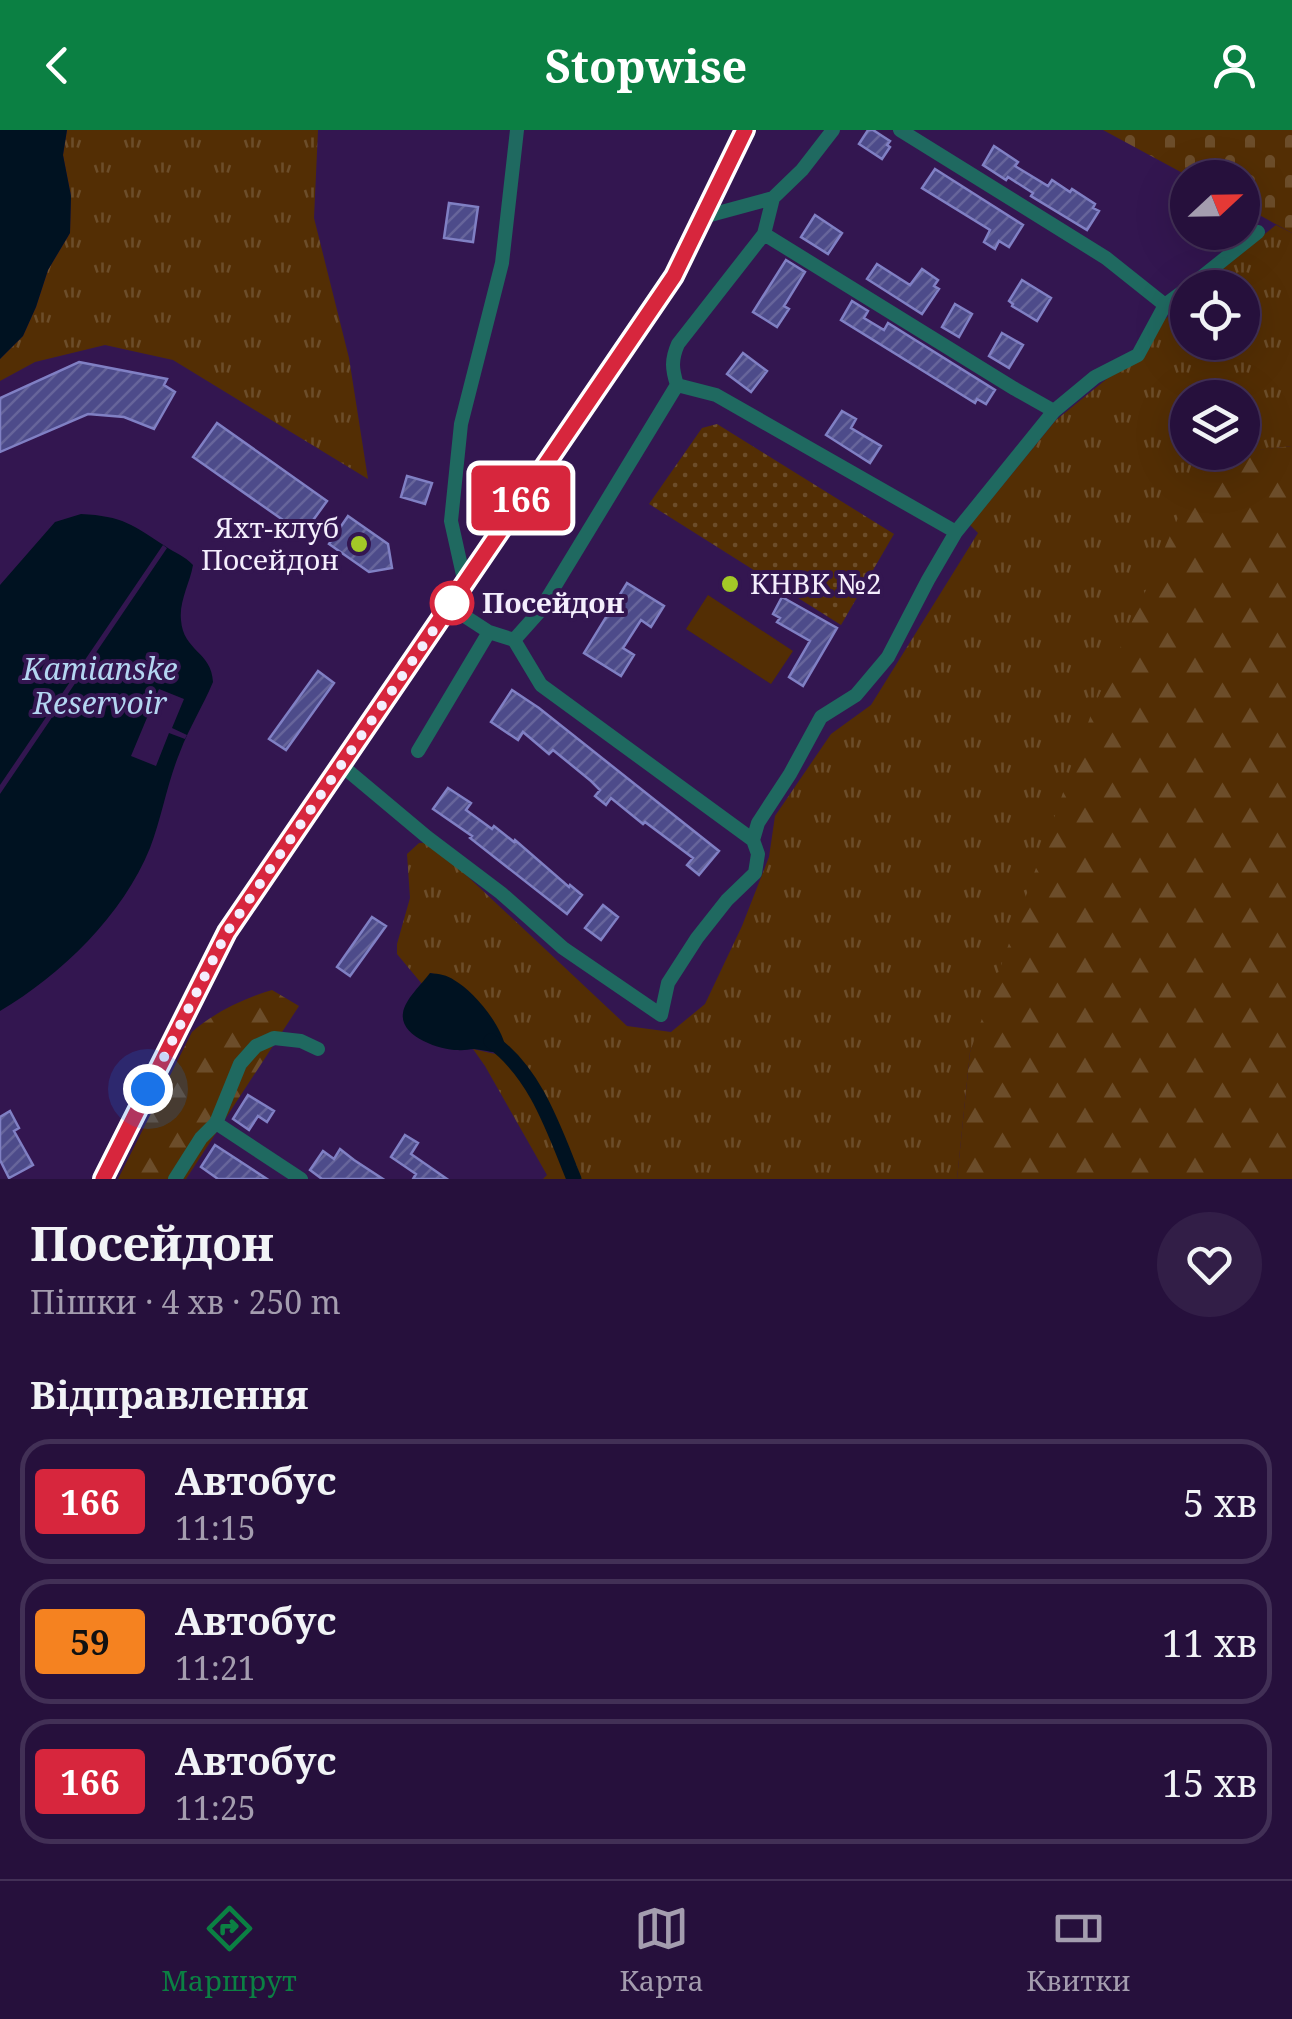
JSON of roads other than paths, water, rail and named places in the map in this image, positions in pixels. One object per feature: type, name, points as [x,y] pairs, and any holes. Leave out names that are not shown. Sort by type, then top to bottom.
[{"type":"main road","points":[[103,1179],[227,932],[674,276],[745,130]]},
{"type":"street","points":[[465,584],[451,521],[461,424],[502,263],[517,130]]},
{"type":"street","points":[[703,216],[773,198],[802,170],[832,130]]},
{"type":"street","points":[[900,130],[1106,258],[1165,305]]},
{"type":"street","points":[[514,640],[539,612],[677,385],[672,357],[678,344],[764,234],[773,198]]},
{"type":"street","points":[[764,234],[1054,411]]},
{"type":"street","points":[[1210,270],[1236,250]]},
{"type":"street","points":[[753,840],[758,823],[821,717],[856,694],[888,657],[956,532],[1054,411],[1095,377],[1138,354],[1170,301]]},
{"type":"street","points":[[677,385],[716,395],[956,532]]},
{"type":"street","points":[[341,765],[502,893],[563,948],[661,1015],[668,983],[697,938],[754,873],[758,854],[753,840],[542,685],[514,640],[488,632],[450,606]]},
{"type":"street","points":[[418,751],[488,632]]},
{"type":"street","points":[[175,1179],[201,1138],[216,1123],[240,1064],[256,1046],[274,1038],[300,1041],[318,1049]]},
{"type":"street","points":[[216,1123],[302,1179]]},
{"type":"water","points":[[0,130],[67,130],[63,155],[71,196],[70,233],[48,270],[23,336],[0,359]]},
{"type":"water","name":"Kamianske Reservoir","points":[[81,514],[127,523],[193,565],[181,620],[187,639],[208,664],[213,682],[175,764],[150,848],[124,897],[67,961],[0,1011],[0,585],[55,522]]},
{"type":"water","points":[[430,973],[451,978],[479,1002],[495,1022],[506,1052],[441,1047],[422,1040],[407,1028],[404,1008]]},
{"type":"waterway","points":[[491,1041],[507,1054],[532,1086],[574,1179]]},
{"type":"place","name":"Яхт-клуб Посейдон","points":[[359,544]]},
{"type":"place","name":"КНВК №2","points":[[730,584]]},
{"type":"place","name":"Посейдон","points":[[452,603]]}]
